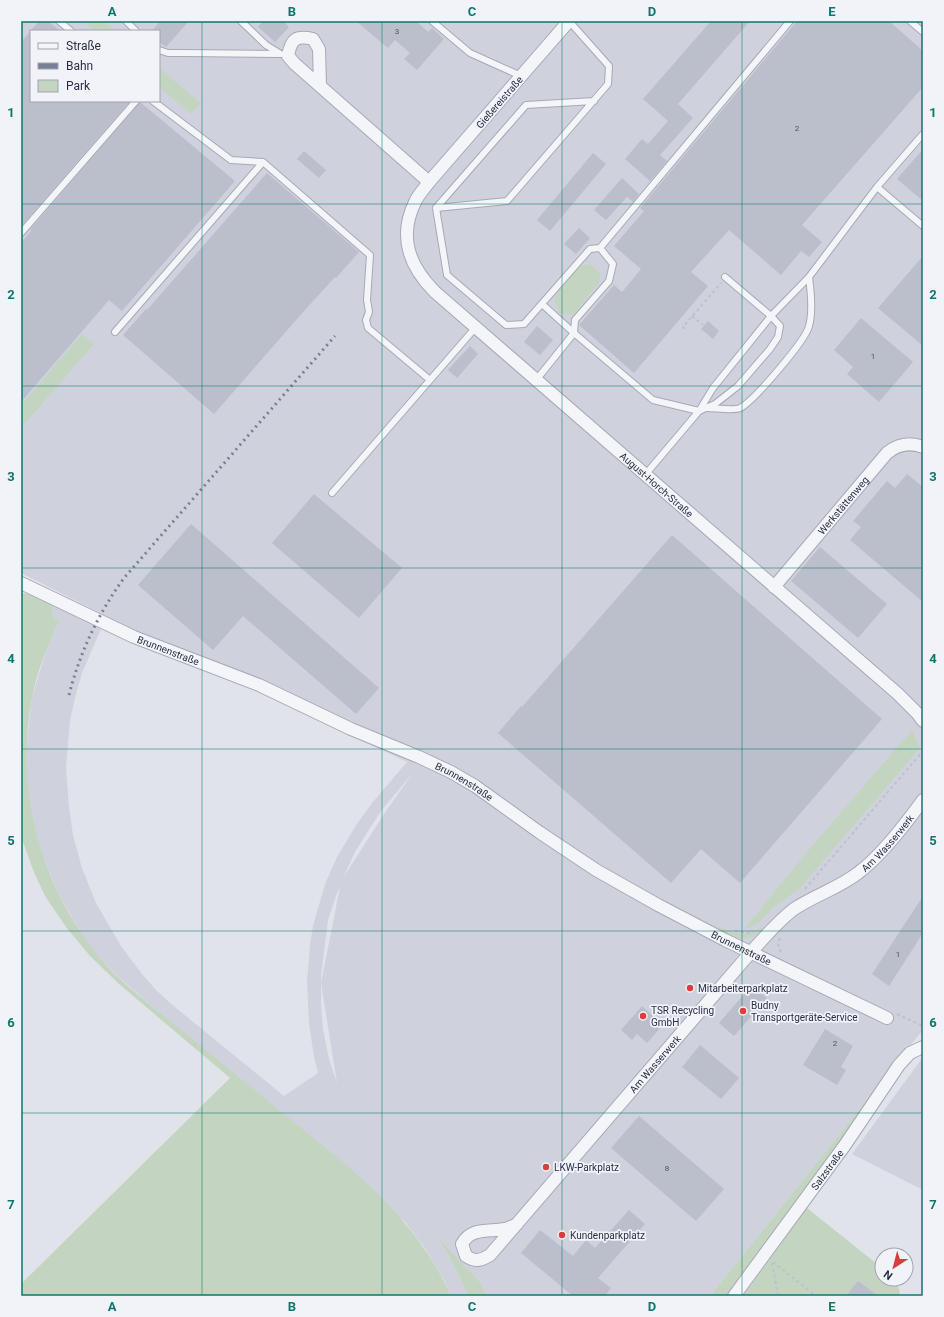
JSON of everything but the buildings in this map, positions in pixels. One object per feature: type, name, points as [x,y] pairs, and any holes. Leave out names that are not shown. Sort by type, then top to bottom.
[{"type":"street","name":"Gießereistraße","points":[[406,239],[408,220],[415,202],[429,182],[569,21]]},
{"type":"street","points":[[320,86],[319,49],[313,39],[303,37],[298,38],[290,45],[285,55],[295,64],[429,182]]},
{"type":"street","name":"August-Horch-Straße","points":[[406,239],[409,253],[423,280],[898,694],[923,721]]},
{"type":"street","name":"Werkstättenweg","points":[[774,587],[887,453],[894,447],[904,444],[915,444],[923,447]]},
{"type":"street","name":"Brunnenstraße","points":[[21,583],[134,637],[259,685],[351,729],[451,772],[475,786],[539,832],[596,870],[658,905],[887,1018]]},
{"type":"street","name":"Am Wasserwerk","points":[[517,1224],[751,952],[794,909],[835,888],[859,873],[881,852],[923,800]]},
{"type":"street","name":"Salzstraße","points":[[734,1296],[845,1145],[899,1065],[910,1053],[923,1047]]},
{"type":"lane","points":[[59,21],[70,30]]},
{"type":"lane","points":[[126,21],[135,30]]},
{"type":"lane","points":[[241,21],[266,45],[276,52],[285,55]]},
{"type":"lane","points":[[432,21],[470,53],[521,76]]},
{"type":"lane","points":[[436,208],[506,201],[608,84],[609,66],[569,21]]},
{"type":"lane","points":[[436,208],[447,275],[506,325],[524,324],[590,249],[600,248],[790,21]]},
{"type":"lane","points":[[910,21],[923,32]]},
{"type":"lane","points":[[160,50],[168,53],[285,55]]},
{"type":"lane","points":[[436,208],[526,105],[594,101]]},
{"type":"lane","points":[[21,233],[135,102]]},
{"type":"lane","points":[[154,102],[231,160],[263,162],[370,255],[367,300],[369,312],[366,320],[368,328],[430,380]]},
{"type":"lane","points":[[645,475],[699,412],[713,388],[771,316],[810,277],[877,187],[923,134]]},
{"type":"lane","points":[[115,332],[263,162]]},
{"type":"lane","points":[[877,187],[923,226]]},
{"type":"lane","points":[[537,379],[574,333],[575,320],[609,281],[613,264],[600,248]]},
{"type":"lane","points":[[707,408],[740,408],[753,398],[803,339],[809,326],[811,300],[810,277]]},
{"type":"lane","points":[[542,304],[653,400],[699,412],[715,404],[738,386],[770,350],[778,337],[780,326],[771,316],[725,278]]},
{"type":"lane","points":[[332,493],[476,327]]},
{"type":"lane","points":[[713,388],[717,396],[715,404]]},
{"type":"path","points":[[685,329],[683,327],[725,278]]},
{"type":"path","points":[[692,316],[703,325]]},
{"type":"path","points":[[803,892],[923,751]]},
{"type":"path","points":[[733,930],[746,933],[754,931],[759,927]]},
{"type":"path","points":[[778,1296],[772,1262],[816,1296]]},
{"type":"shaded area","points":[[21,21],[923,21],[923,1030],[879,1083],[710,1296],[487,1296],[480,1282],[439,1240],[456,1269],[468,1296],[451,1296],[444,1280],[425,1248],[405,1222],[116,975],[84,938],[59,895],[39,847],[29,801],[26,751],[32,697],[47,648],[58,621],[54,618],[52,610],[55,604],[101,629],[82,673],[74,702],[70,721],[66,767],[73,835],[82,868],[96,903],[121,946],[156,990],[284,1096],[318,1073],[309,1024],[307,982],[313,926],[325,884],[337,857],[357,824],[372,803],[407,762],[245,686],[21,573]],"holes":[[[413,773],[386,811],[343,878],[355,852],[381,811]],[[340,887],[321,983],[321,976],[328,920]],[[321,983],[337,1083],[329,1059],[323,1029]]]},
{"type":"shaded area","points":[[923,1057],[923,1190],[852,1154]]},
{"type":"green space","points":[[83,21],[104,21],[115,30],[93,30]]},
{"type":"green space","points":[[160,69],[201,103],[191,114],[160,88]]},
{"type":"green space","points":[[591,264],[601,275],[599,283],[573,315],[559,313],[554,298],[579,266]]},
{"type":"green space","points":[[82,334],[94,344],[21,428],[21,405]]},
{"type":"green space","points":[[21,593],[29,594],[55,604],[52,610],[54,618],[59,620],[43,658],[34,688],[28,732],[27,766],[30,800],[36,833],[46,865],[60,896],[77,926],[110,970],[136,993],[349,1167],[380,1196],[420,1242],[451,1296],[21,1296],[21,1284],[230,1078],[119,984],[90,956],[66,927],[45,896],[33,870],[21,836],[21,652],[23,646],[21,641]]},
{"type":"green space","points":[[912,730],[920,748],[800,888],[773,908],[758,923],[750,928],[745,928],[806,853]]},
{"type":"green space","points":[[718,926],[740,934],[756,931],[761,927],[763,929],[752,936],[742,938],[731,936],[720,930]]},
{"type":"green space","points":[[878,1086],[841,1144],[728,1296],[710,1296]]},
{"type":"green space","points":[[807,1208],[874,1262],[874,1287],[898,1287],[900,1293],[898,1296],[743,1296]]},
{"type":"green space","points":[[438,1238],[480,1282],[487,1296],[468,1296],[456,1269]]},
{"type":"railway","points":[[69,695],[73,679],[91,634],[106,605],[124,578],[335,336]]},
{"type":"place","name":"Mitarbeiterparkplatz","points":[[690,988]]},
{"type":"place","name":"Budny Transportgeräte-Service","points":[[743,1011]]},
{"type":"place","name":"TSR Recycling GmbH","points":[[643,1016]]},
{"type":"place","name":"LKW-Parkplatz","points":[[546,1167]]},
{"type":"place","name":"Kundenparkplatz","points":[[562,1235]]}]
